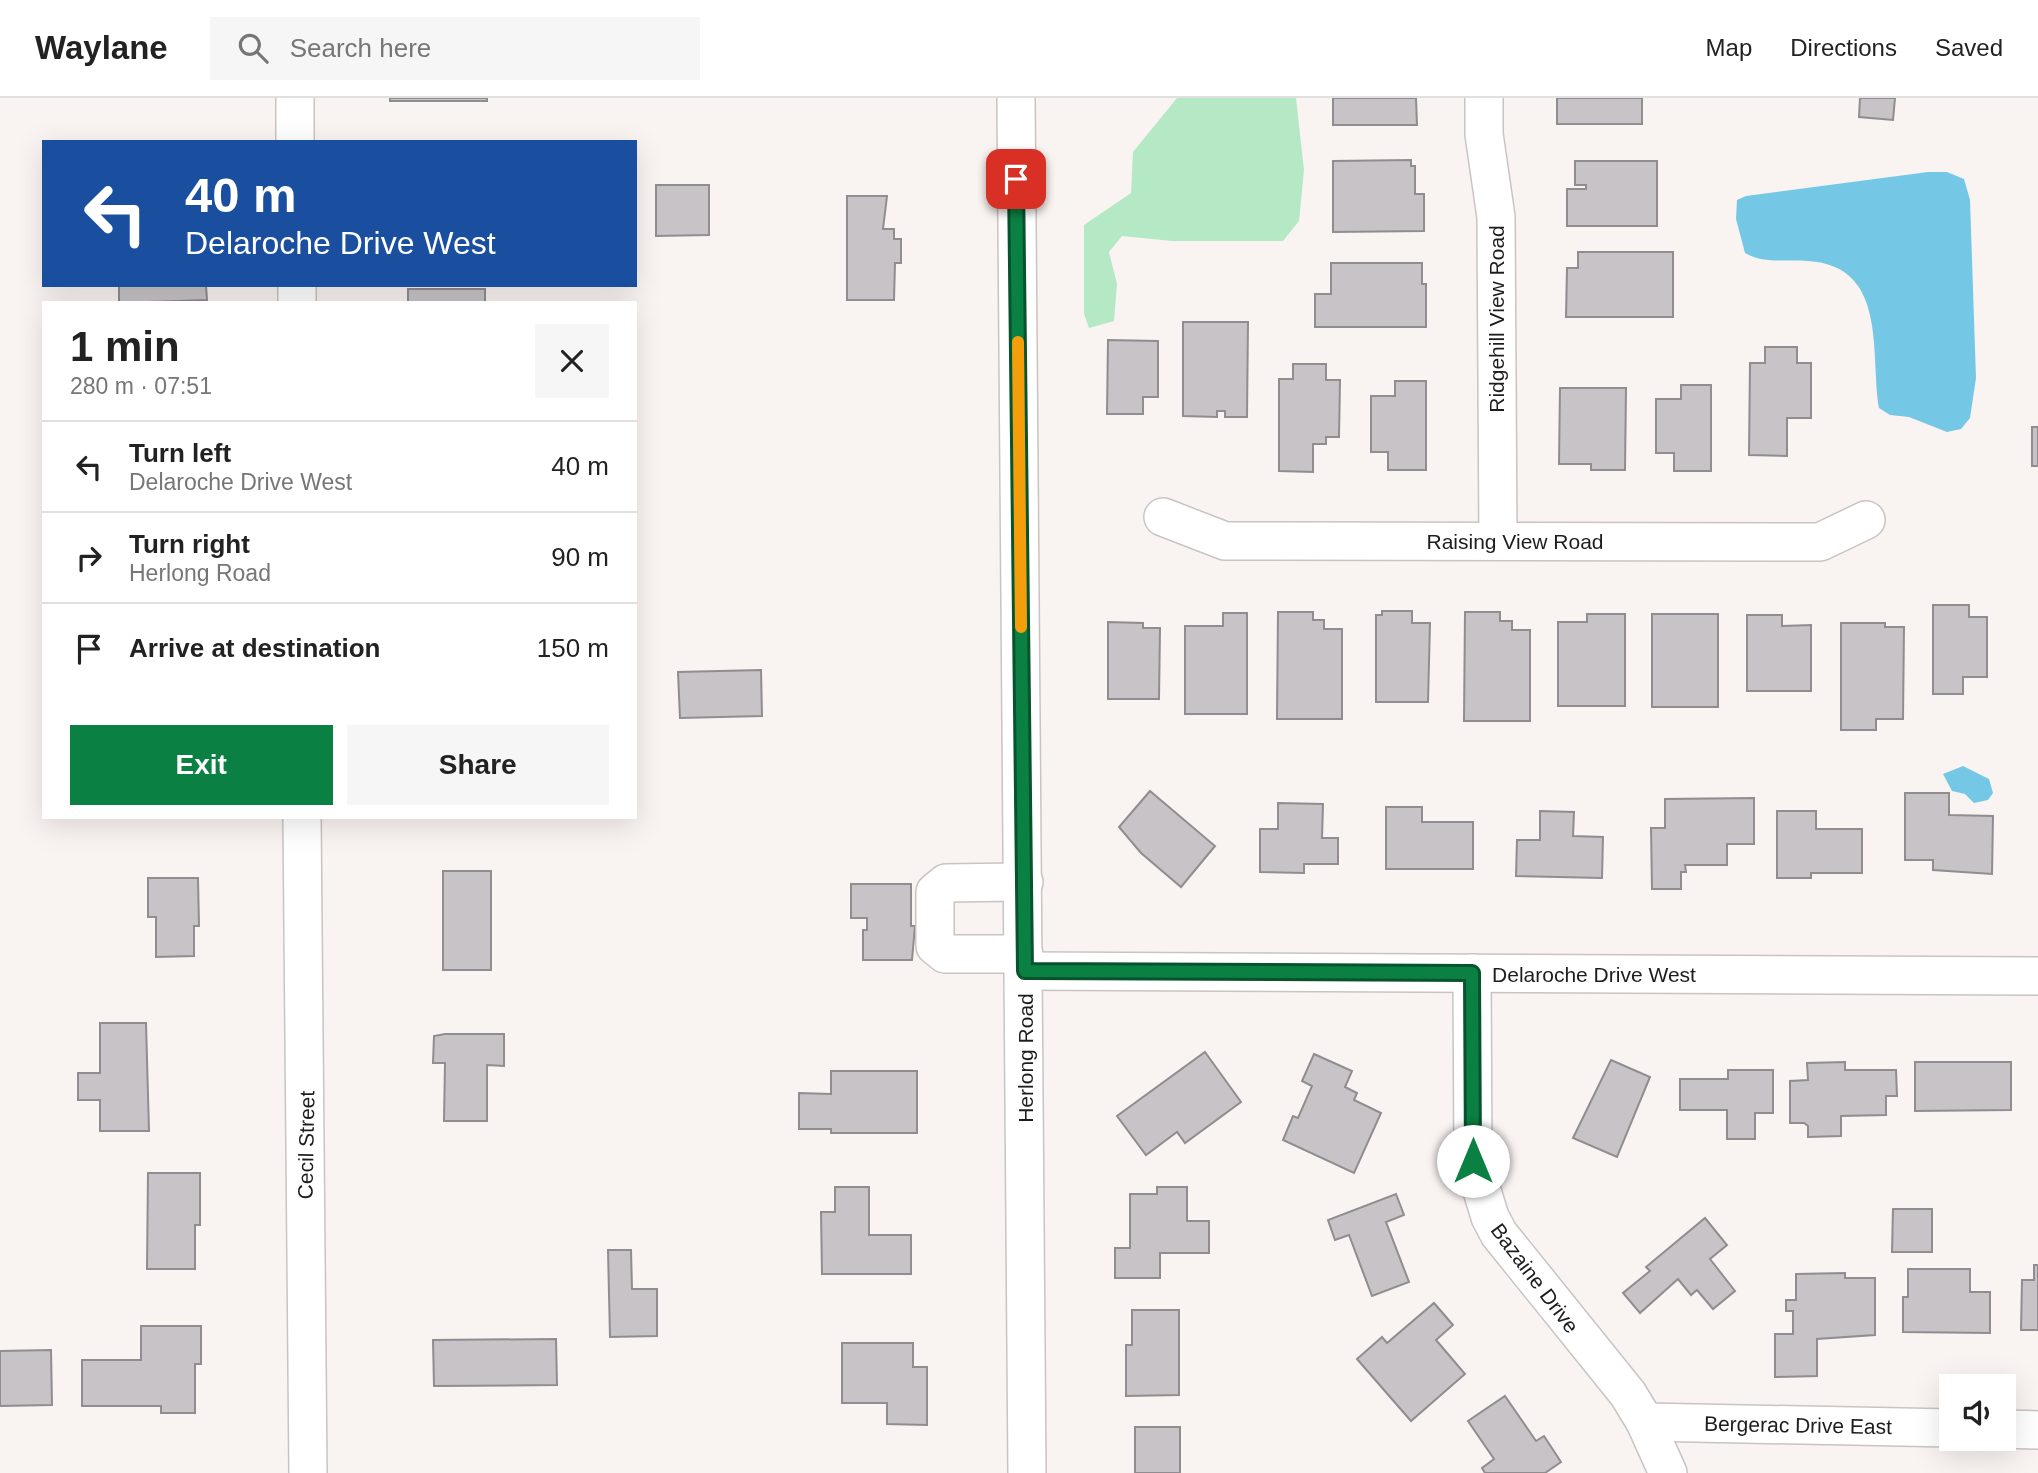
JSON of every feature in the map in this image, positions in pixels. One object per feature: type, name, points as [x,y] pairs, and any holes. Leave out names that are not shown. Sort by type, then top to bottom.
[{"type":"street","points":[[295,98],[295,140]]},
{"type":"street","name":"Herlong Road","points":[[1016,98],[1027,1473]]},
{"type":"street","name":"Ridgehill View Road","points":[[1484,98],[1484,134],[1496,217],[1498,541]]},
{"type":"street","name":"Raising View Road","points":[[1163,517],[1225,541],[1820,542],[1866,520]]},
{"type":"street","name":"Cecil Street","points":[[302,819],[308,1473]]},
{"type":"street","name":"Delaroche Drive West","points":[[1024,882],[946,883],[935,892],[935,946],[945,954],[1024,963],[1472,973],[2038,976]]},
{"type":"street","name":"Bazaine Drive","points":[[1472,973],[1473,1161],[1490,1217],[1499,1234],[1584,1343],[1609,1367],[1645,1422],[1668,1473]]},
{"type":"street","name":"Bergerac Drive East","points":[[1645,1422],[1939,1428]]},
{"type":"street","points":[[2016,1429],[2038,1430]]},
{"type":"green space","points":[[1177,98],[1296,98],[1304,170],[1299,221],[1283,241],[1172,241],[1122,236],[1109,252],[1117,284],[1114,321],[1089,328],[1084,314],[1084,225],[1131,193],[1133,152]]},
{"type":"water","points":[[1928,172],[1947,172],[1964,179],[1970,200],[1976,378],[1970,418],[1961,429],[1947,432],[1909,417],[1890,415],[1879,408],[1870,315],[1863,295],[1852,278],[1834,266],[1808,261],[1767,260],[1745,253],[1736,219],[1737,200],[1746,196]]},
{"type":"water","points":[[1963,766],[1989,779],[1993,793],[1988,800],[1974,803],[1965,794],[1952,791],[1943,774]]},
{"type":"building","points":[[390,98],[487,98],[487,101],[390,101]]},
{"type":"building","points":[[1333,98],[1416,98],[1417,125],[1333,125]]},
{"type":"building","points":[[1557,98],[1642,98],[1642,124],[1557,124]]},
{"type":"building","points":[[1860,98],[1895,98],[1893,120],[1859,117]]},
{"type":"building","points":[[1411,160],[1411,166],[1415,166],[1415,194],[1424,194],[1424,231],[1333,232],[1333,161]]},
{"type":"building","points":[[1575,161],[1657,161],[1657,226],[1567,226],[1567,189],[1586,189],[1586,185],[1575,185]]},
{"type":"building","points":[[656,185],[709,185],[709,235],[656,236]]},
{"type":"building","points":[[847,196],[887,196],[883,229],[894,229],[894,239],[901,239],[901,263],[895,263],[894,300],[847,300]]},
{"type":"building","points":[[1578,252],[1673,252],[1673,317],[1566,317],[1567,268],[1578,268]]},
{"type":"building","points":[[1331,263],[1422,263],[1422,284],[1426,284],[1426,327],[1315,327],[1315,294],[1331,294]]},
{"type":"building","points":[[119,287],[206,287],[207,300],[119,301]]},
{"type":"building","points":[[408,289],[485,289],[485,301],[408,301]]},
{"type":"building","points":[[1183,322],[1248,322],[1247,417],[1225,417],[1225,411],[1217,411],[1217,417],[1183,416]]},
{"type":"building","points":[[1108,340],[1158,341],[1158,397],[1143,397],[1143,414],[1107,414]]},
{"type":"building","points":[[1765,347],[1797,347],[1797,363],[1811,363],[1811,418],[1787,418],[1787,456],[1749,455],[1750,363],[1765,363]]},
{"type":"building","points":[[1293,364],[1326,364],[1326,380],[1340,380],[1339,437],[1326,437],[1326,444],[1313,444],[1313,472],[1279,471],[1279,379],[1293,379]]},
{"type":"building","points":[[1395,381],[1426,381],[1426,470],[1388,470],[1388,452],[1371,452],[1371,396],[1395,396]]},
{"type":"building","points":[[1681,385],[1711,385],[1711,471],[1674,471],[1674,453],[1656,453],[1656,399],[1681,399]]},
{"type":"building","points":[[1560,388],[1626,388],[1625,470],[1591,470],[1591,464],[1559,464]]},
{"type":"building","points":[[2032,427],[2038,427],[2038,466],[2032,466]]},
{"type":"building","points":[[1933,605],[1969,605],[1969,617],[1987,617],[1987,677],[1963,677],[1963,694],[1933,694]]},
{"type":"building","points":[[1382,611],[1412,611],[1412,623],[1430,623],[1428,702],[1376,702],[1376,615],[1382,615]]},
{"type":"building","points":[[1278,612],[1313,612],[1313,620],[1324,620],[1324,629],[1342,629],[1342,719],[1277,719]]},
{"type":"building","points":[[1465,612],[1500,612],[1500,621],[1512,621],[1512,630],[1530,630],[1530,721],[1464,721]]},
{"type":"building","points":[[1223,613],[1247,613],[1247,714],[1185,714],[1185,626],[1223,626]]},
{"type":"building","points":[[1587,614],[1625,614],[1625,706],[1558,706],[1558,622],[1587,622]]},
{"type":"building","points":[[1652,614],[1718,614],[1718,707],[1652,707]]},
{"type":"building","points":[[1747,615],[1782,615],[1782,626],[1811,625],[1811,691],[1747,691]]},
{"type":"building","points":[[1108,622],[1143,623],[1143,628],[1160,628],[1159,699],[1108,699]]},
{"type":"building","points":[[1841,623],[1885,623],[1885,627],[1904,627],[1903,719],[1876,719],[1876,730],[1841,730]]},
{"type":"building","points":[[761,670],[762,716],[680,718],[678,672]]},
{"type":"building","points":[[1150,791],[1215,846],[1181,887],[1141,853],[1119,827]]},
{"type":"building","points":[[1905,793],[1949,793],[1949,815],[1993,816],[1992,874],[1933,870],[1933,860],[1905,860]]},
{"type":"building","points":[[1754,798],[1754,844],[1727,844],[1727,865],[1685,865],[1686,872],[1681,872],[1681,889],[1652,889],[1651,828],[1665,828],[1665,799]]},
{"type":"building","points":[[1278,803],[1323,804],[1322,838],[1338,838],[1338,864],[1304,864],[1304,873],[1260,872],[1260,829],[1278,829]]},
{"type":"building","points":[[1386,807],[1422,807],[1422,822],[1473,822],[1473,869],[1386,869]]},
{"type":"building","points":[[1540,811],[1574,812],[1573,836],[1603,837],[1602,878],[1516,876],[1517,840],[1540,840]]},
{"type":"building","points":[[1777,811],[1816,811],[1816,829],[1862,829],[1862,873],[1811,873],[1811,878],[1777,878]]},
{"type":"building","points":[[443,871],[491,871],[491,970],[443,970]]},
{"type":"building","points":[[148,878],[198,878],[199,926],[194,926],[194,956],[156,957],[156,917],[148,917]]},
{"type":"building","points":[[851,884],[911,884],[911,926],[915,926],[912,960],[863,960],[863,930],[867,930],[867,918],[851,918]]},
{"type":"building","points":[[100,1023],[146,1023],[149,1131],[100,1131],[100,1100],[78,1100],[78,1073],[100,1073]]},
{"type":"building","points":[[504,1034],[504,1066],[487,1065],[487,1121],[444,1121],[445,1063],[433,1063],[434,1036]]},
{"type":"building","points":[[1205,1052],[1241,1102],[1185,1143],[1177,1132],[1146,1155],[1117,1116]]},
{"type":"building","points":[[1314,1054],[1352,1071],[1345,1087],[1357,1093],[1354,1100],[1381,1113],[1354,1173],[1283,1140],[1293,1116],[1298,1118],[1312,1086],[1302,1081]]},
{"type":"building","points":[[1611,1060],[1650,1077],[1617,1157],[1573,1138]]},
{"type":"building","points":[[1845,1062],[1845,1070],[1896,1070],[1897,1096],[1886,1096],[1886,1115],[1841,1116],[1841,1136],[1808,1137],[1808,1126],[1804,1123],[1790,1123],[1790,1081],[1808,1080],[1807,1063]]},
{"type":"building","points":[[1915,1062],[2011,1062],[2011,1110],[1915,1111]]},
{"type":"building","points":[[1728,1070],[1773,1070],[1773,1113],[1755,1113],[1755,1139],[1727,1139],[1727,1110],[1680,1110],[1680,1079],[1728,1079]]},
{"type":"building","points":[[831,1071],[917,1071],[917,1133],[831,1133],[831,1129],[799,1129],[799,1093],[831,1094]]},
{"type":"building","points":[[148,1173],[200,1173],[200,1225],[195,1225],[195,1269],[147,1269]]},
{"type":"building","points":[[835,1187],[869,1187],[869,1235],[911,1235],[911,1274],[822,1274],[821,1212],[835,1212]]},
{"type":"building","points":[[1157,1187],[1187,1187],[1187,1221],[1209,1221],[1209,1253],[1160,1253],[1160,1278],[1115,1278],[1115,1248],[1130,1248],[1130,1194],[1157,1194]]},
{"type":"building","points":[[1396,1194],[1404,1215],[1386,1222],[1409,1282],[1372,1296],[1349,1235],[1335,1240],[1328,1220]]},
{"type":"building","points":[[1893,1209],[1932,1209],[1932,1252],[1892,1252]]},
{"type":"building","points":[[1705,1218],[1727,1245],[1710,1259],[1735,1291],[1713,1309],[1697,1290],[1691,1295],[1678,1279],[1640,1313],[1623,1293],[1650,1271],[1646,1267]]},
{"type":"building","points":[[608,1250],[631,1250],[632,1289],[657,1289],[657,1336],[610,1337]]},
{"type":"building","points":[[2034,1265],[2038,1265],[2038,1330],[2021,1330],[2022,1280],[2034,1280]]},
{"type":"building","points":[[1908,1269],[1970,1269],[1970,1292],[1990,1292],[1990,1333],[1903,1332],[1903,1297],[1908,1297]]},
{"type":"building","points":[[1845,1273],[1845,1278],[1875,1278],[1875,1335],[1817,1339],[1817,1376],[1775,1377],[1775,1334],[1793,1334],[1793,1311],[1786,1311],[1786,1300],[1796,1300],[1796,1274]]},
{"type":"building","points":[[1434,1303],[1453,1325],[1436,1340],[1465,1374],[1411,1421],[1357,1359],[1382,1337],[1387,1343]]},
{"type":"building","points":[[1132,1310],[1179,1310],[1179,1395],[1126,1396],[1126,1345],[1132,1345]]},
{"type":"building","points":[[141,1326],[201,1326],[201,1364],[195,1364],[195,1413],[161,1413],[161,1406],[82,1406],[82,1360],[141,1360]]},
{"type":"building","points":[[556,1339],[557,1385],[434,1386],[433,1340]]},
{"type":"building","points":[[842,1343],[913,1343],[913,1367],[927,1367],[927,1425],[887,1424],[887,1403],[842,1403]]},
{"type":"building","points":[[51,1350],[52,1405],[0,1406],[0,1351]]},
{"type":"building","points":[[1505,1396],[1536,1441],[1544,1436],[1561,1462],[1545,1473],[1485,1473],[1482,1468],[1494,1459],[1468,1421]]},
{"type":"building","points":[[1135,1427],[1180,1427],[1180,1473],[1135,1473]]},
{"type":"slow traffic","points":[[1018,342],[1021,627]]},
{"type":"route","points":[[1016,179],[1025,971],[1472,973],[1473,1161]]}]
